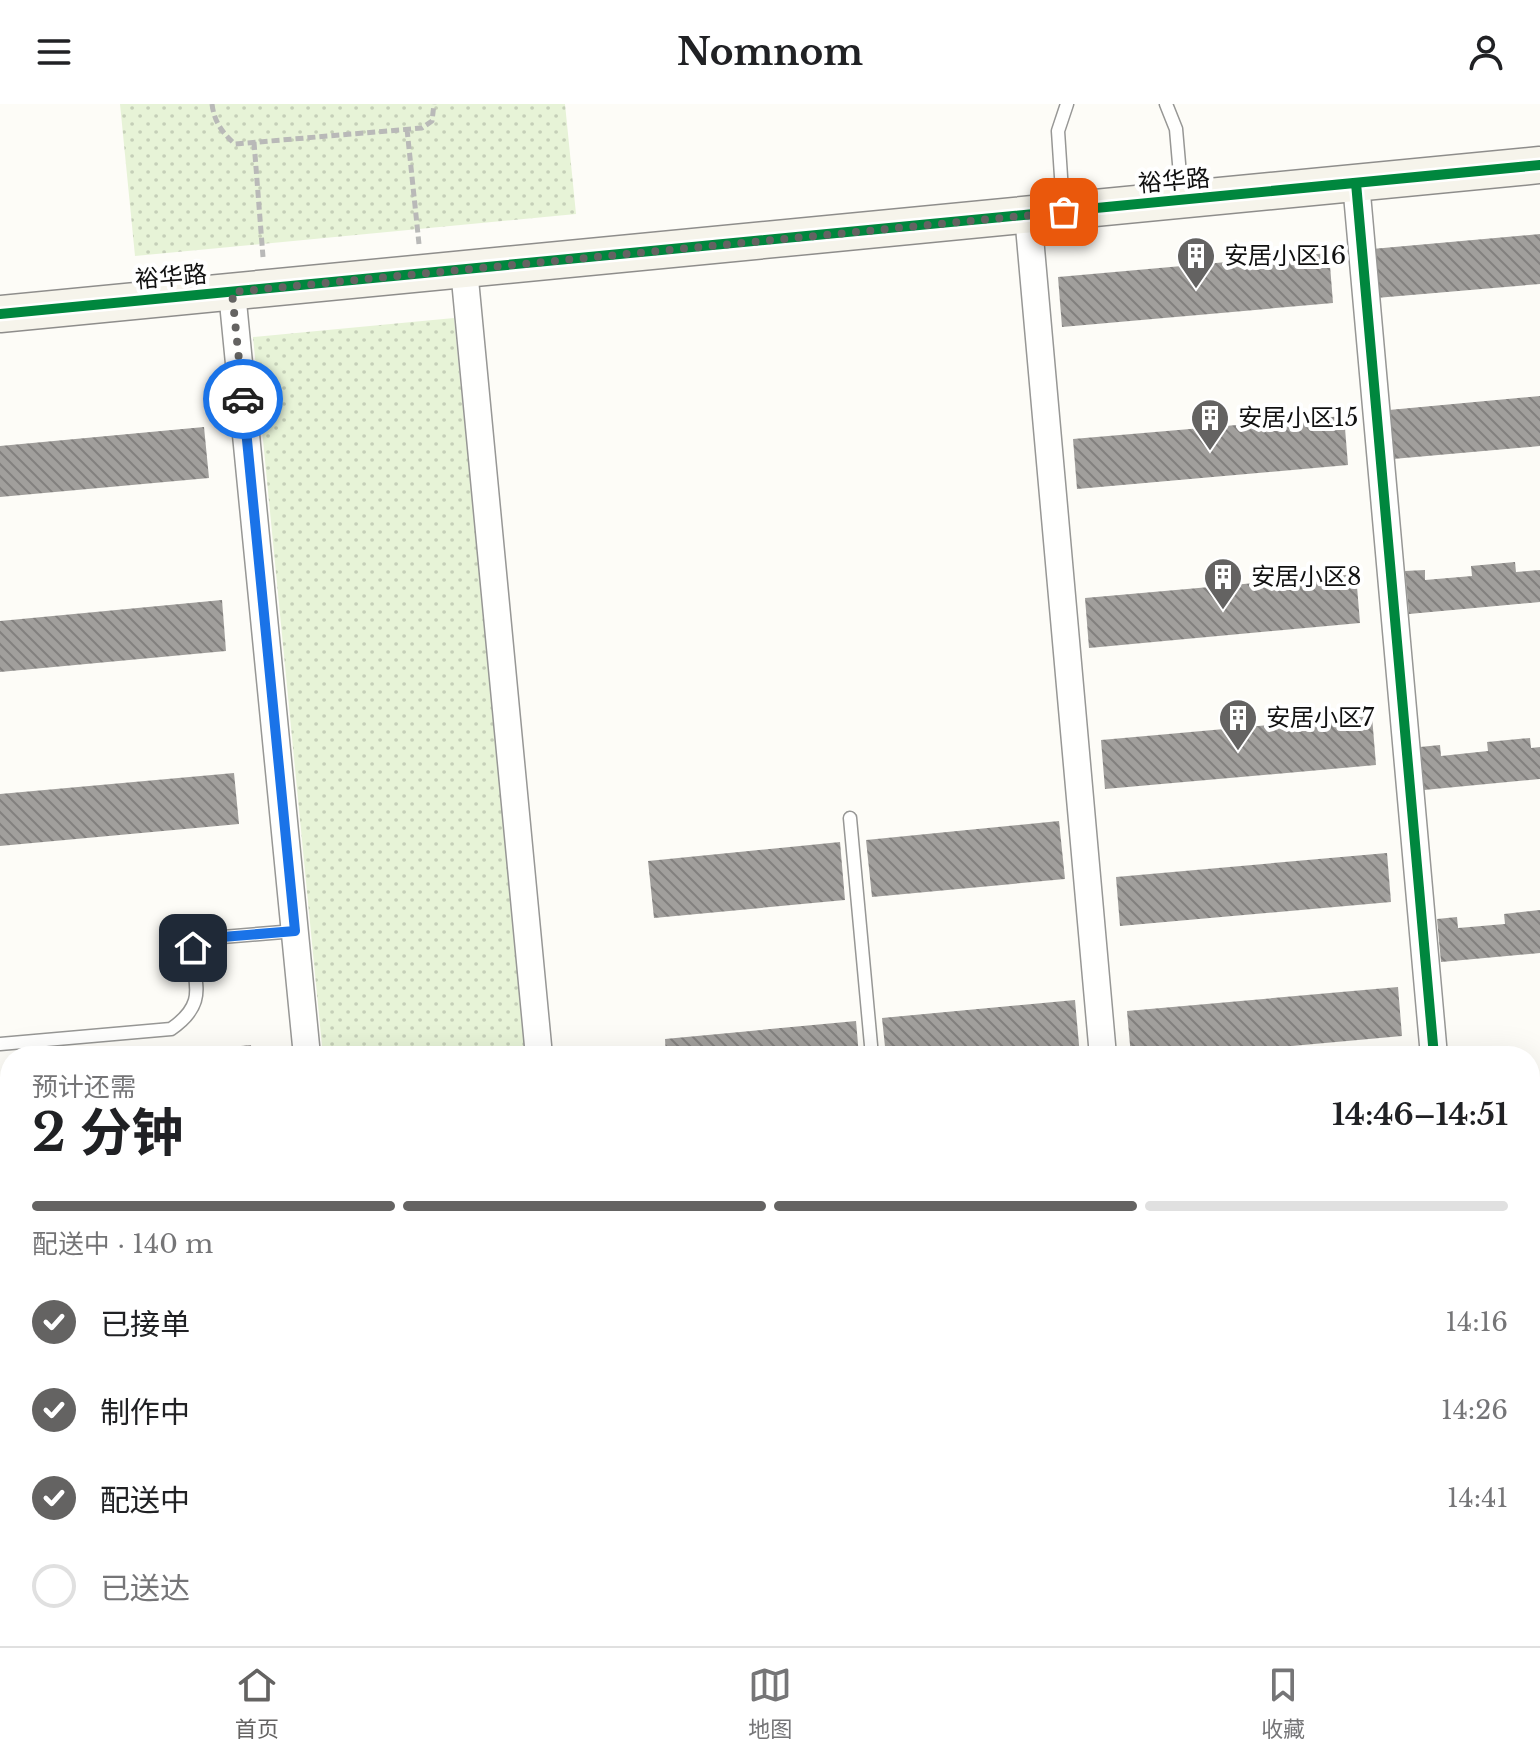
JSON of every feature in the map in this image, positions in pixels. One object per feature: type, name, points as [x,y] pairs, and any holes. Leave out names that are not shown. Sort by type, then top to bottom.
[{"type":"street","name":"裕华路","points":[[0,314],[1540,165]]},
{"type":"street","points":[[1356,183],[1433,1046]]},
{"type":"street","points":[[1028,215],[1102,1046]]},
{"type":"street","points":[[464,269],[538,1046]]},
{"type":"street","points":[[249,290],[306,1046]]},
{"type":"lane","points":[[1064,212],[1058,131],[1067,104]]},
{"type":"lane","points":[[1166,104],[1176,129],[1182,200]]},
{"type":"lane","points":[[850,818],[871,1046]]},
{"type":"lane","points":[[0,1044],[171,1029],[189,1017],[198,987],[193,948],[198,939],[295,931]]},
{"type":"path","points":[[212,104],[213,114],[223,134],[235,144],[422,128],[432,121],[434,104]]},
{"type":"path","points":[[407,129],[422,273]]},
{"type":"path","points":[[249,290],[254,142]]},
{"type":"green space","points":[[120,104],[565,104],[576,214],[135,256]]},
{"type":"green space","points":[[454,318],[526,1046],[322,1046],[253,337]]},
{"type":"building","points":[[1540,234],[1540,284],[1376,298],[1372,249]]},
{"type":"building","name":"安居小区16","points":[[1329,253],[1333,303],[1062,327],[1058,277]]},
{"type":"building","points":[[1540,396],[1540,446],[1393,459],[1389,410]]},
{"type":"building","name":"安居小区15","points":[[1344,416],[1348,465],[1077,489],[1073,439]]},
{"type":"building","points":[[204,427],[209,478],[0,497],[0,446]]},
{"type":"building","points":[[1515,562],[1516,572],[1540,570],[1540,602],[1409,614],[1405,571],[1425,570],[1425,580],[1472,576],[1471,566]]},
{"type":"building","name":"安居小区8","points":[[1356,574],[1360,623],[1089,648],[1085,598]]},
{"type":"building","points":[[222,600],[226,651],[0,672],[0,621]]},
{"type":"building","name":"安居小区7","points":[[1372,716],[1376,765],[1105,789],[1101,740]]},
{"type":"building","points":[[1530,738],[1531,748],[1540,747],[1540,779],[1424,790],[1420,747],[1440,745],[1441,756],[1488,751],[1487,742]]},
{"type":"building","points":[[234,773],[239,824],[0,846],[0,794]]},
{"type":"building","points":[[1059,821],[1065,879],[872,897],[866,840]]},
{"type":"building","points":[[840,842],[845,900],[654,918],[648,861]]},
{"type":"building","points":[[1387,853],[1391,902],[1120,926],[1116,877]]},
{"type":"building","points":[[1540,910],[1540,953],[1441,962],[1437,919],[1457,917],[1458,928],[1505,924],[1504,914]]},
{"type":"building","points":[[1398,987],[1402,1036],[1292,1046],[1130,1046],[1127,1011]]},
{"type":"building","points":[[1075,1000],[1079,1046],[885,1046],[882,1018]]},
{"type":"building","points":[[856,1021],[858,1046],[665,1046],[665,1039]]},
{"type":"cycle path","points":[[0,314],[1540,165]]},
{"type":"cycle path","points":[[1356,183],[1433,1046]]},
{"type":"way so far","points":[[243,399],[232,292],[1064,212]]},
{"type":"place","name":"安居小区16","points":[[1196,290]]},
{"type":"place","name":"安居小区15","points":[[1210,452]]},
{"type":"place","name":"安居小区8","points":[[1223,611]]},
{"type":"place","name":"安居小区7","points":[[1238,752]]},
{"type":"route","points":[[193,948],[198,939],[295,931],[243,399]]}]
